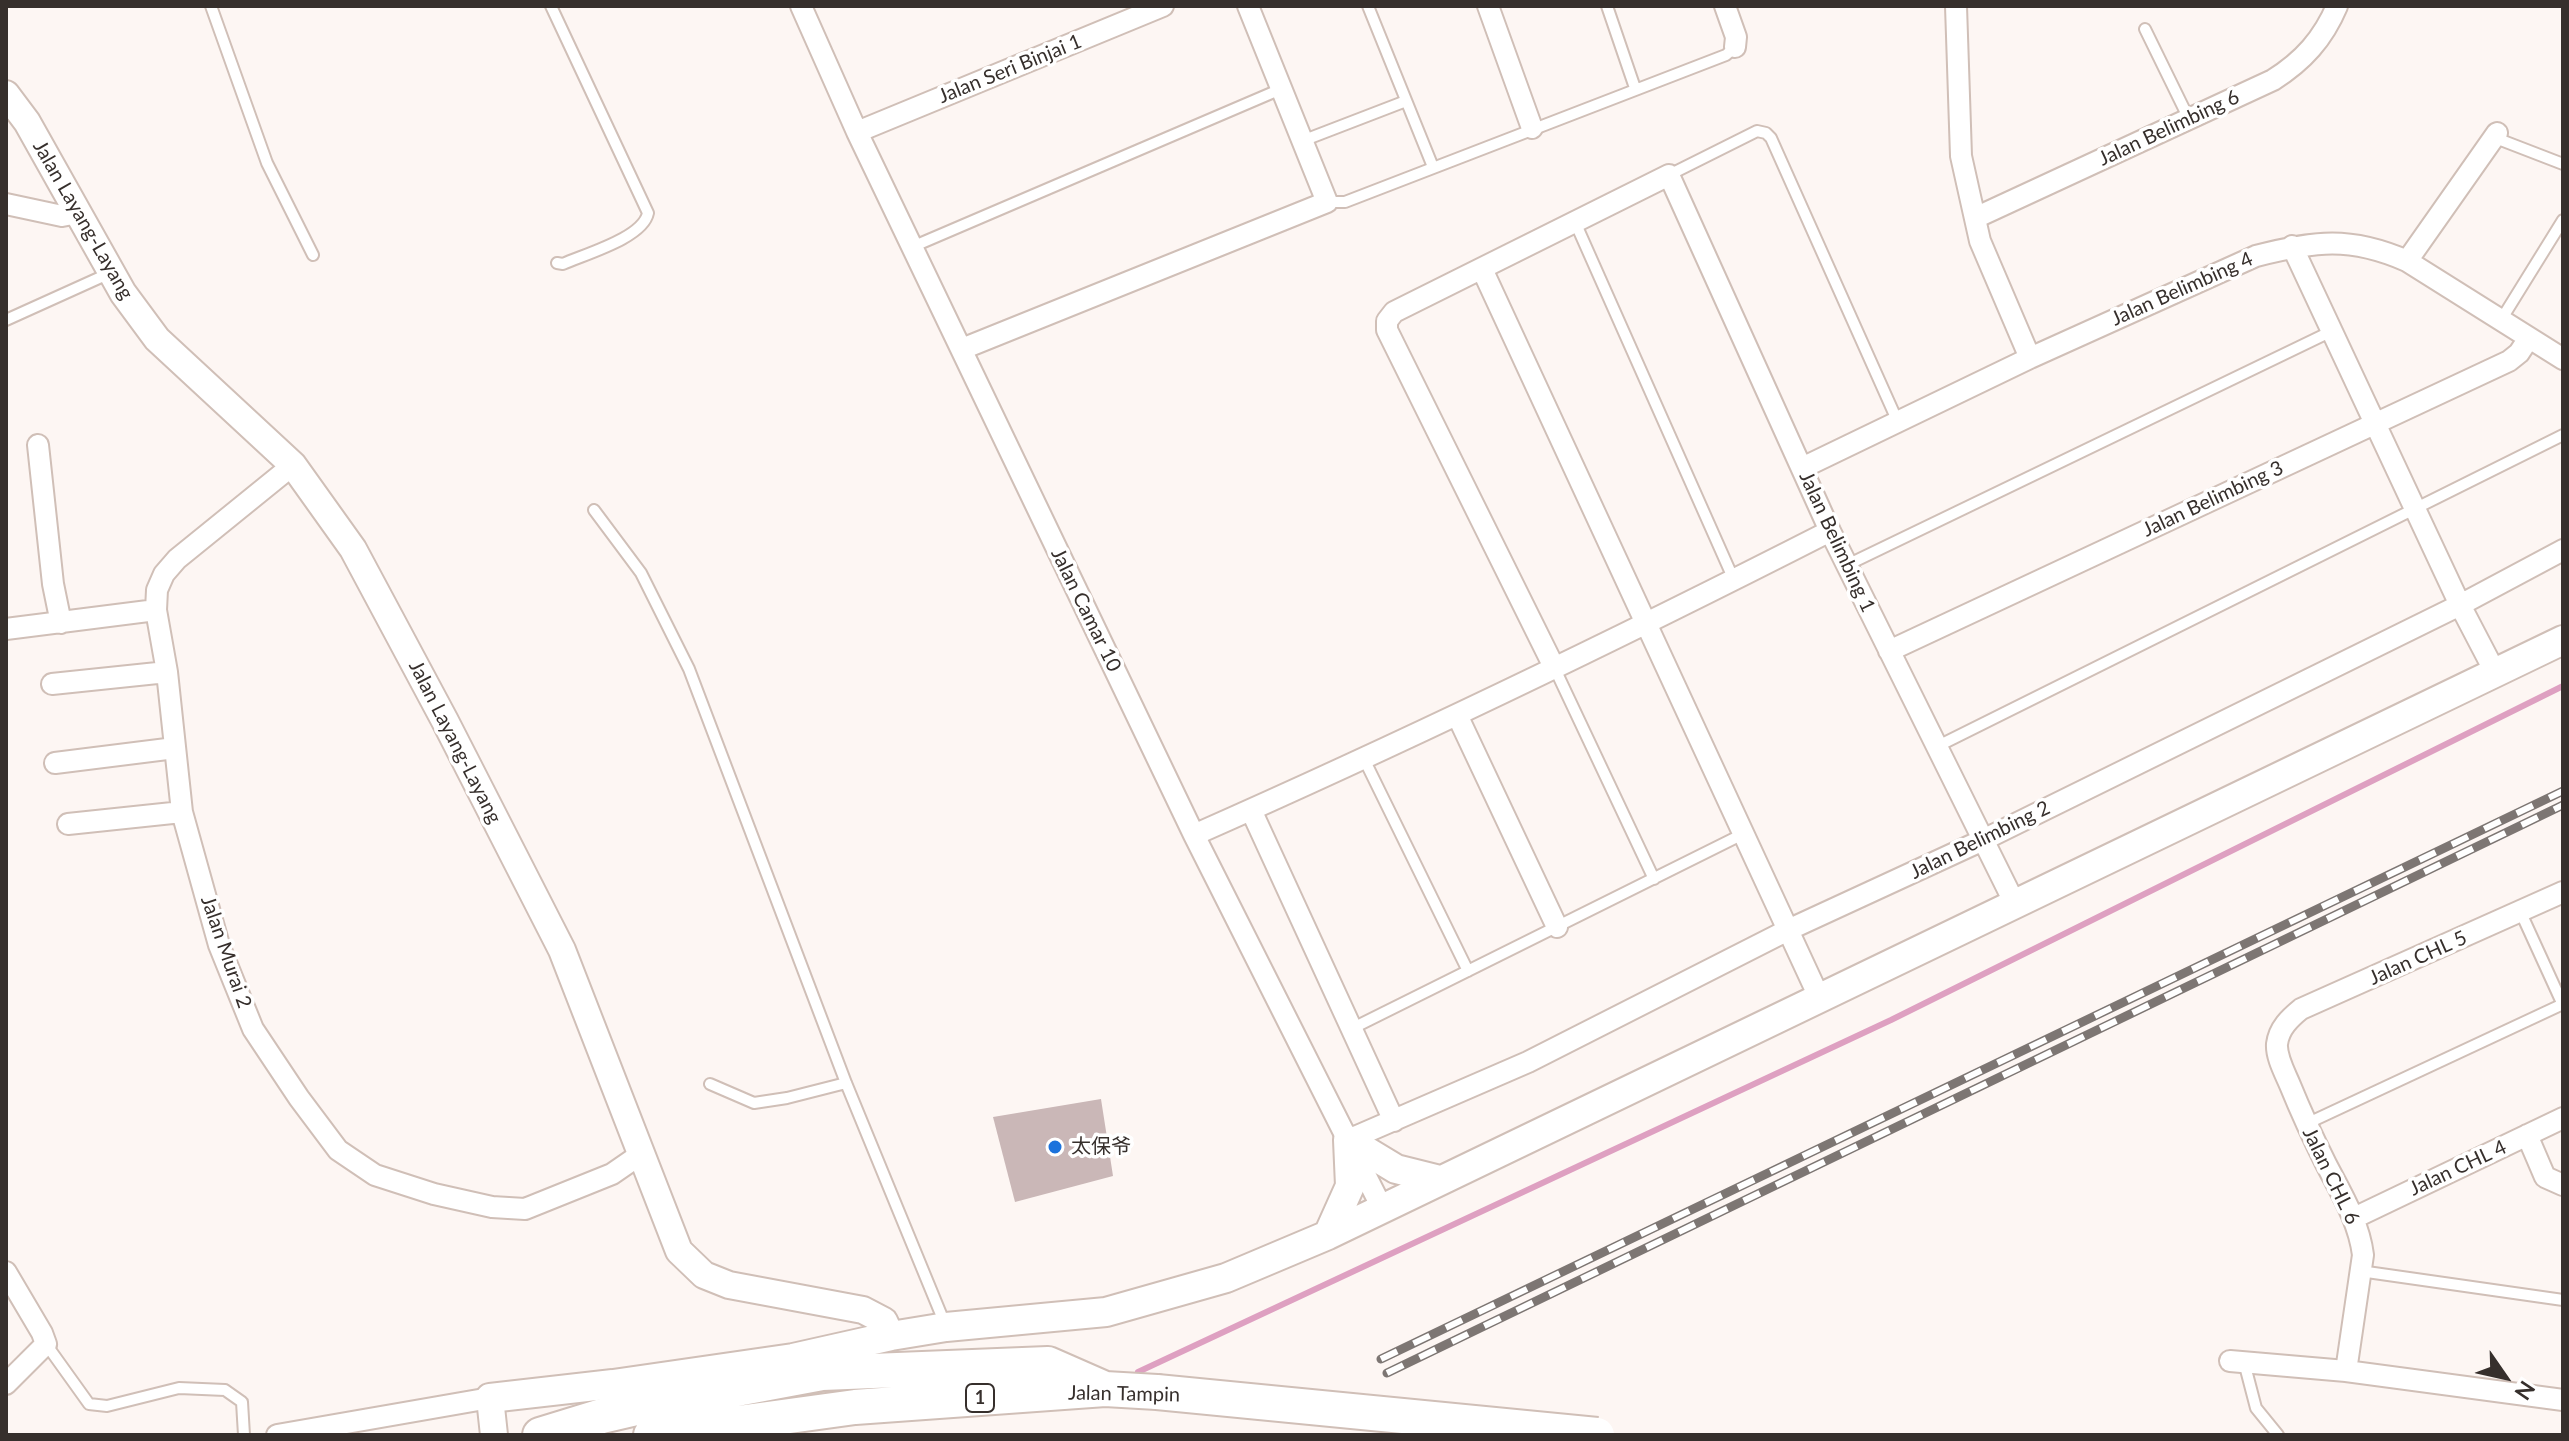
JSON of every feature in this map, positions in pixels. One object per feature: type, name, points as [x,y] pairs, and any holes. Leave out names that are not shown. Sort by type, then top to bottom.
[{"type":"highway","points":[[540,1435],[822,1373],[1048,1364],[1105,1389]]},
{"type":"highway","name":"Jalan Tampin","points":[[651,1435],[855,1407],[1105,1389],[1597,1435]]},
{"type":"main road","points":[[490,1398],[793,1358],[946,1327],[1106,1312],[1226,1278],[1328,1235],[2563,640]]},
{"type":"main road","points":[[1348,1140],[1396,1169],[1440,1180]]},
{"type":"main road","points":[[1328,1235],[1350,1186],[1348,1140]]},
{"type":"street","name":"Jalan Camar 10","points":[[801,6],[857,132],[1194,835],[1382,1208]]},
{"type":"street","name":"Jalan Seri Binjai 1","points":[[857,132],[1163,6]]},
{"type":"street","points":[[962,349],[1327,202],[1248,6]]},
{"type":"street","points":[[1488,6],[1532,128]]},
{"type":"street","points":[[1725,6],[1736,37],[1735,47]]},
{"type":"street","points":[[1956,6],[1961,156],[1980,241],[2030,358]]},
{"type":"street","name":"Jalan Belimbing 6","points":[[1975,218],[2273,80],[2313,49],[2337,6]]},
{"type":"street","name":"Jalan Layang-Layang","points":[[6,94],[27,122],[123,293],[157,339],[293,465],[353,549],[562,950],[679,1251],[704,1275],[729,1285],[863,1310],[884,1321],[891,1336]]},
{"type":"street","points":[[2407,261],[2495,135]]},
{"type":"street","points":[[1555,669],[1387,330],[1387,321],[1394,312],[1669,175]]},
{"type":"street","name":"Jalan Belimbing 1","points":[[1669,175],[1830,531],[2015,904]]},
{"type":"street","points":[[6,204],[62,216],[78,213]]},
{"type":"street","name":"Jalan Belimbing 4","points":[[1802,468],[2030,358],[2256,256],[2292,246],[2328,243],[2364,245],[2407,261],[2563,359]]},
{"type":"street","points":[[2292,246],[2460,605],[2496,674]]},
{"type":"street","points":[[1482,269],[1819,997]]},
{"type":"street","name":"Jalan Belimbing 3","points":[[1889,651],[2509,361],[2529,338]]},
{"type":"street","points":[[38,445],[53,584],[61,623]]},
{"type":"street","name":"Jalan Murai 2","points":[[293,465],[177,559],[164,574],[157,590],[156,610],[167,672],[182,812],[219,945],[253,1029],[338,1150],[375,1175],[434,1194],[492,1207],[525,1209],[612,1174],[641,1154]]},
{"type":"street","points":[[1194,835],[1458,717],[1830,531]]},
{"type":"street","name":"Jalan Belimbing 2","points":[[1348,1140],[1528,1062],[1788,930],[1983,840],[2460,605],[2563,550]]},
{"type":"street","points":[[6,629],[156,610]]},
{"type":"street","points":[[52,684],[167,672]]},
{"type":"street","points":[[1458,717],[1557,927]]},
{"type":"street","points":[[55,763],[175,748]]},
{"type":"street","points":[[1251,810],[1394,1121]]},
{"type":"street","points":[[68,824],[182,812]]},
{"type":"street","name":"Jalan CHL 5","points":[[2280,1033],[2288,1020],[2301,1009],[2563,892]]},
{"type":"street","name":"Jalan CHL 6","points":[[2280,1033],[2277,1046],[2280,1061],[2306,1124],[2354,1218],[2361,1240],[2363,1255],[2346,1371]]},
{"type":"street","name":"Jalan CHL 4","points":[[2354,1218],[2563,1118]]},
{"type":"street","points":[[2527,1135],[2545,1177],[2563,1185]]},
{"type":"street","points":[[6,1272],[44,1339],[6,1384]]},
{"type":"street","points":[[2237,1362],[2346,1371],[2563,1400]]},
{"type":"street","points":[[277,1435],[490,1398],[494,1435]]},
{"type":"lane","points":[[211,6],[267,163],[313,255]]},
{"type":"lane","points":[[551,6],[648,213],[641,228],[633,234],[563,264],[557,263]]},
{"type":"lane","points":[[1368,6],[1433,167]]},
{"type":"lane","points":[[1607,6],[1635,88]]},
{"type":"lane","points":[[2145,29],[2189,119]]},
{"type":"lane","points":[[1327,202],[1345,202],[1726,55],[1735,47]]},
{"type":"lane","points":[[912,248],[1281,89]]},
{"type":"lane","points":[[1302,141],[1406,101]]},
{"type":"lane","points":[[1669,175],[1757,131],[1771,138],[1897,420]]},
{"type":"lane","points":[[2495,135],[2563,164]]},
{"type":"lane","points":[[2501,320],[2563,220]]},
{"type":"lane","points":[[1575,222],[1734,580]]},
{"type":"lane","points":[[6,320],[111,272]]},
{"type":"lane","points":[[1847,565],[2332,331]]},
{"type":"lane","points":[[1936,747],[2563,435]]},
{"type":"lane","points":[[594,510],[641,573],[689,669],[846,1083],[946,1327]]},
{"type":"lane","points":[[1555,669],[1654,879]]},
{"type":"lane","points":[[1364,759],[1468,971]]},
{"type":"lane","points":[[1351,1029],[1743,834]]},
{"type":"lane","points":[[2306,1124],[2563,1004],[2521,913]]},
{"type":"lane","points":[[710,1084],[754,1103],[846,1083]]},
{"type":"lane","points":[[2360,1271],[2563,1300]]},
{"type":"lane","points":[[44,1339],[89,1404],[107,1406],[179,1388],[225,1390],[242,1402],[244,1435]]},
{"type":"lane","points":[[2237,1362],[2256,1408],[2278,1435]]},
{"type":"building","name":"太保爷","points":[[1101,1099],[1113,1176],[1015,1202],[993,1117]]},
{"type":"waterway","points":[[1138,1372],[1891,1020],[2563,686]]},
{"type":"railway","points":[[1381,1359],[2563,791]]},
{"type":"railway","points":[[1387,1373],[2563,805]]},
{"type":"place","name":"太保爷","points":[[1055,1147]]}]
